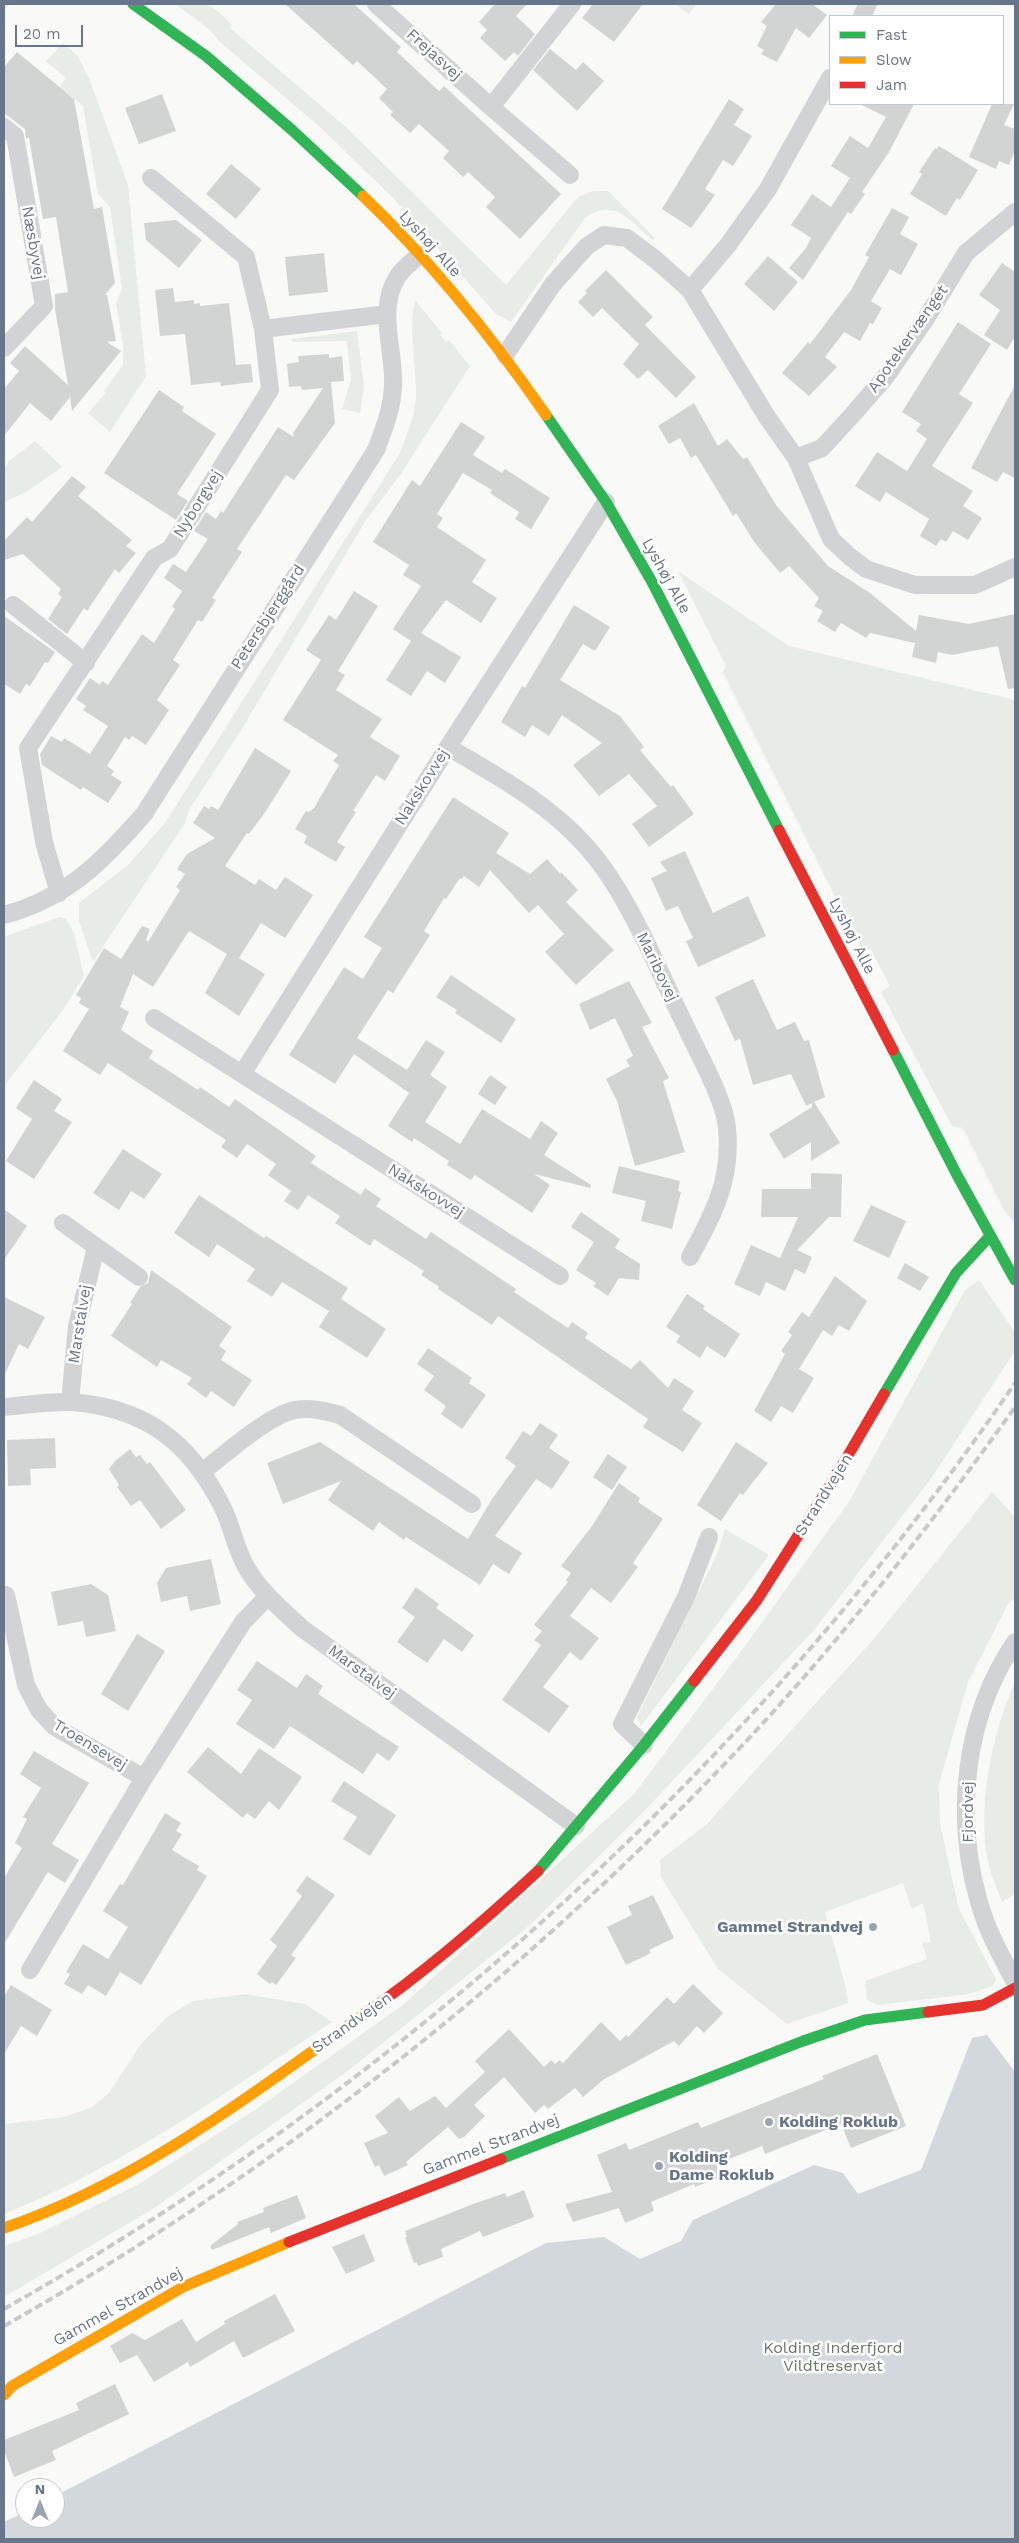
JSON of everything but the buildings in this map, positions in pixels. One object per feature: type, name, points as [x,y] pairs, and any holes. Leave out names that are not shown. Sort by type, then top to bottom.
[{"type":"street","name":"Lyshøj Alle","points":[[133,4],[206,56],[292,130],[420,254],[505,355],[606,502],[652,582],[990,1236],[1015,1280]]},
{"type":"street","name":"Frejasvej","points":[[376,4],[491,107],[570,174]]},
{"type":"street","points":[[491,107],[572,4]]},
{"type":"street","points":[[690,290],[728,245],[768,189],[829,80]]},
{"type":"street","name":"Næsbyvej","points":[[4,127],[15,136],[44,306],[4,348]]},
{"type":"street","name":"Nyborgvej","points":[[59,894],[44,842],[28,748],[154,558],[170,549],[270,390],[264,329],[246,257],[151,178]]},
{"type":"street","name":"Apotekervænget","points":[[796,458],[822,448],[855,412],[887,375],[925,320],[966,253],[1015,212]]},
{"type":"street","points":[[505,355],[553,284],[587,246],[604,235],[627,238],[690,290],[766,417],[796,458],[831,539],[866,569],[915,585],[951,586],[975,585],[1015,567]]},
{"type":"street","name":"Petersbjerggård","points":[[4,915],[20,911],[59,894],[107,857],[144,814],[376,450],[389,414],[393,385],[387,314],[389,293],[398,275],[420,254]]},
{"type":"street","points":[[264,329],[387,314]]},
{"type":"street","name":"Nakskovvej","points":[[242,1074],[448,747],[606,502]]},
{"type":"street","points":[[13,605],[86,662]]},
{"type":"street","name":"Maribovej","points":[[448,747],[538,801],[586,846],[625,902],[711,1080],[727,1127],[727,1170],[716,1209],[690,1257]]},
{"type":"street","name":"Nakskovvej","points":[[154,1018],[560,1276]]},
{"type":"street","points":[[63,1223],[139,1277]]},
{"type":"street","name":"Strandvejen","points":[[4,2228],[40,2216],[139,2165],[249,2096],[408,1984],[477,1928],[524,1884],[644,1745],[757,1600],[836,1476],[956,1273],[990,1236]]},
{"type":"street","name":"Marstalvej","points":[[70,1402],[77,1326],[96,1247]]},
{"type":"street","name":"Marstalvej","points":[[4,1407],[70,1402],[109,1407],[142,1419],[175,1440],[203,1471],[223,1509],[243,1562],[268,1596],[303,1629],[576,1826]]},
{"type":"street","points":[[203,1471],[278,1415],[297,1410],[321,1410],[340,1415],[472,1504]]},
{"type":"street","points":[[644,1745],[622,1724],[686,1598],[710,1536]]},
{"type":"street","name":"Troensevej","points":[[6,1595],[26,1685],[39,1710],[55,1727],[144,1778]]},
{"type":"street","name":"Troensevej","points":[[30,1970],[144,1778],[243,1622],[268,1596]]},
{"type":"street","name":"Fjordvej","points":[[1015,1642],[1002,1662],[970,1752],[965,1818],[969,1859],[979,1903],[994,1945],[1015,1982]]},
{"type":"street","name":"Gammel Strandvej","points":[[4,2395],[12,2386],[184,2287],[257,2255],[803,2041],[865,2020],[983,2005],[1015,1988]]},
{"type":"shaded area","points":[[175,4],[202,4],[213,7],[218,11],[232,25],[230,28],[347,128],[506,285],[578,197],[593,191],[608,191],[655,238],[652,240],[629,219],[614,211],[596,212],[585,218],[511,322],[496,314],[392,197],[320,127],[220,42],[210,30]]},
{"type":"shaded area","points":[[675,4],[696,4],[689,14]]},
{"type":"shaded area","points":[[63,43],[77,55],[89,78],[128,185],[146,376],[110,432],[88,413],[106,393],[104,391],[123,365],[123,344],[116,303],[122,289],[110,207],[98,194],[83,106],[60,87],[66,78],[46,61]]},
{"type":"shaded area","points":[[415,300],[442,333],[440,335],[446,342],[449,340],[470,366],[400,475],[366,520],[240,732],[189,810],[185,823],[93,962],[79,921],[79,903],[128,865],[165,823],[400,453],[411,424],[416,401],[412,335]]},
{"type":"shaded area","points":[[357,331],[364,387],[360,413],[342,409],[351,380],[347,341],[293,342],[291,339]]},
{"type":"shaded area","points":[[35,441],[62,467],[26,492],[4,502],[4,468],[9,461]]},
{"type":"shaded area","points":[[678,571],[789,646],[1015,700],[1015,1223],[1005,1212],[963,1128],[952,1126],[881,992],[890,986],[871,950],[861,949],[723,672],[726,666]]},
{"type":"shaded area","points":[[59,917],[66,919],[74,933],[84,976],[63,1010],[4,1086],[4,937]]},
{"type":"shaded area","points":[[979,1280],[1015,1332],[1015,1351],[930,1480],[814,1630],[650,1805],[530,1925],[349,2070],[156,2207],[4,2297],[4,2246],[38,2234],[137,2185],[255,2110],[403,2005],[634,1794],[748,1642],[850,1500],[965,1290]]},
{"type":"shaded area","points":[[992,1492],[1015,1517],[1015,1598],[1008,1604],[968,1682],[939,1784],[940,1824],[959,1909],[996,1979],[993,1986],[969,1994],[878,2005],[867,2000],[865,1981],[927,1959],[922,1943],[931,1942],[923,1903],[912,1909],[903,1883],[825,1912],[846,1988],[848,2003],[787,2024],[718,1969],[661,1877],[660,1860],[706,1825],[878,1634]]},
{"type":"shaded area","points":[[725,1529],[769,1555],[641,1726],[637,1717],[718,1552]]},
{"type":"shaded area","points":[[1015,1683],[1015,1894],[1002,1902],[990,1870],[985,1844],[985,1797],[988,1773],[999,1725]]},
{"type":"shaded area","points":[[246,1994],[305,2004],[332,2022],[213,2101],[132,2151],[90,2174],[4,2214],[4,2124],[64,2117],[92,2107],[109,2093],[141,2044],[167,2017],[193,2001]]},
{"type":"shaded area","name":"Kolding Inderfjord Vildtreservat","points":[[987,2035],[1015,2072],[1015,2539],[4,2539],[4,2522],[15,2517],[15,2528],[65,2528],[65,2491],[546,2243],[604,2237],[640,2259],[681,2241],[693,2220],[814,2165],[843,2173],[858,2194],[921,2170],[972,2038]]},
{"type":"railway","points":[[4,2309],[152,2220],[294,2122],[431,2017],[562,1903],[687,1783],[804,1656],[914,1522],[1015,1383]]},
{"type":"railway","points":[[4,2326],[101,2269],[195,2208],[288,2144],[466,2006],[551,1932],[633,1856],[713,1776],[794,1688],[871,1597],[945,1503],[1015,1407]]},
{"type":"traffic: fast","points":[[133,4],[206,56],[292,130],[363,196]]},
{"type":"traffic: fast","points":[[546,415],[606,502],[652,582],[779,830]]},
{"type":"traffic: fast","points":[[893,1050],[957,1175],[1015,1280]]},
{"type":"traffic: fast","points":[[884,1394],[956,1273],[990,1236]]},
{"type":"traffic: fast","points":[[538,1871],[644,1745],[694,1681]]},
{"type":"traffic: fast","points":[[501,2159],[803,2041],[865,2020],[928,2012]]},
{"type":"traffic: slow","points":[[363,196],[413,247],[460,301],[546,415]]},
{"type":"traffic: slow","points":[[4,2228],[53,2209],[101,2187],[147,2161],[237,2104],[366,2013]]},
{"type":"traffic: slow","points":[[4,2395],[12,2386],[183,2287],[289,2242]]},
{"type":"traffic: jam","points":[[779,830],[893,1050]]},
{"type":"traffic: jam","points":[[694,1681],[757,1600],[836,1476],[884,1394]]},
{"type":"traffic: jam","points":[[366,2013],[455,1945],[538,1871]]},
{"type":"traffic: jam","points":[[928,2012],[983,2005],[1015,1988]]},
{"type":"traffic: jam","points":[[289,2242],[501,2159]]},
{"type":"place","name":"Gammel Strandvej","points":[[873,1927]]},
{"type":"place","name":"Kolding Roklub","points":[[769,2122]]},
{"type":"place","name":"Kolding Dame Roklub","points":[[659,2166]]}]
